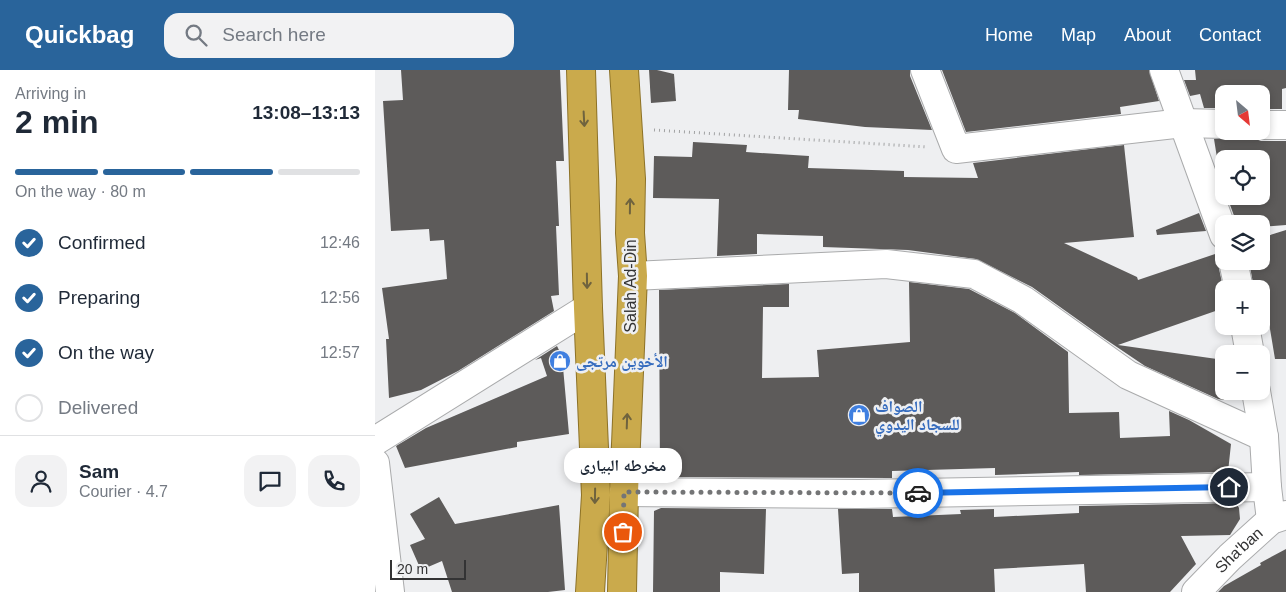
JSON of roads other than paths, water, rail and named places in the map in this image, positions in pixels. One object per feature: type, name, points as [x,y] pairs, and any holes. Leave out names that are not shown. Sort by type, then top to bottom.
[{"type":"highway","points":[[581,70],[596,495],[590,592]]},
{"type":"highway","name":"Salah Ad-Din","points":[[622,592],[633,276],[630,233],[631,179],[624,70]]},
{"type":"street","points":[[925,70],[956,149],[1183,122],[1215,124]]},
{"type":"street","points":[[1164,70],[1217,215]]},
{"type":"street","points":[[1270,125],[1286,125]]},
{"type":"street","points":[[633,276],[886,264],[974,274],[1023,300],[1128,375],[1264,437]]},
{"type":"street","points":[[375,441],[588,308]]},
{"type":"street","points":[[1258,400],[1264,437],[1267,487],[1279,517]]},
{"type":"street","points":[[375,463],[390,592]]},
{"type":"street","points":[[624,492],[859,494],[1267,487]]},
{"type":"street","name":"Sha'ban","points":[[1196,592],[1231,557],[1279,517]]},
{"type":"place","name":"الأخوين مرتجى","points":[[560,361]]},
{"type":"place","name":"الصواف للسجاد اليدوي","points":[[859,415]]},
{"type":"place","name":"مخرطه البيارى","points":[[623,532]]}]
